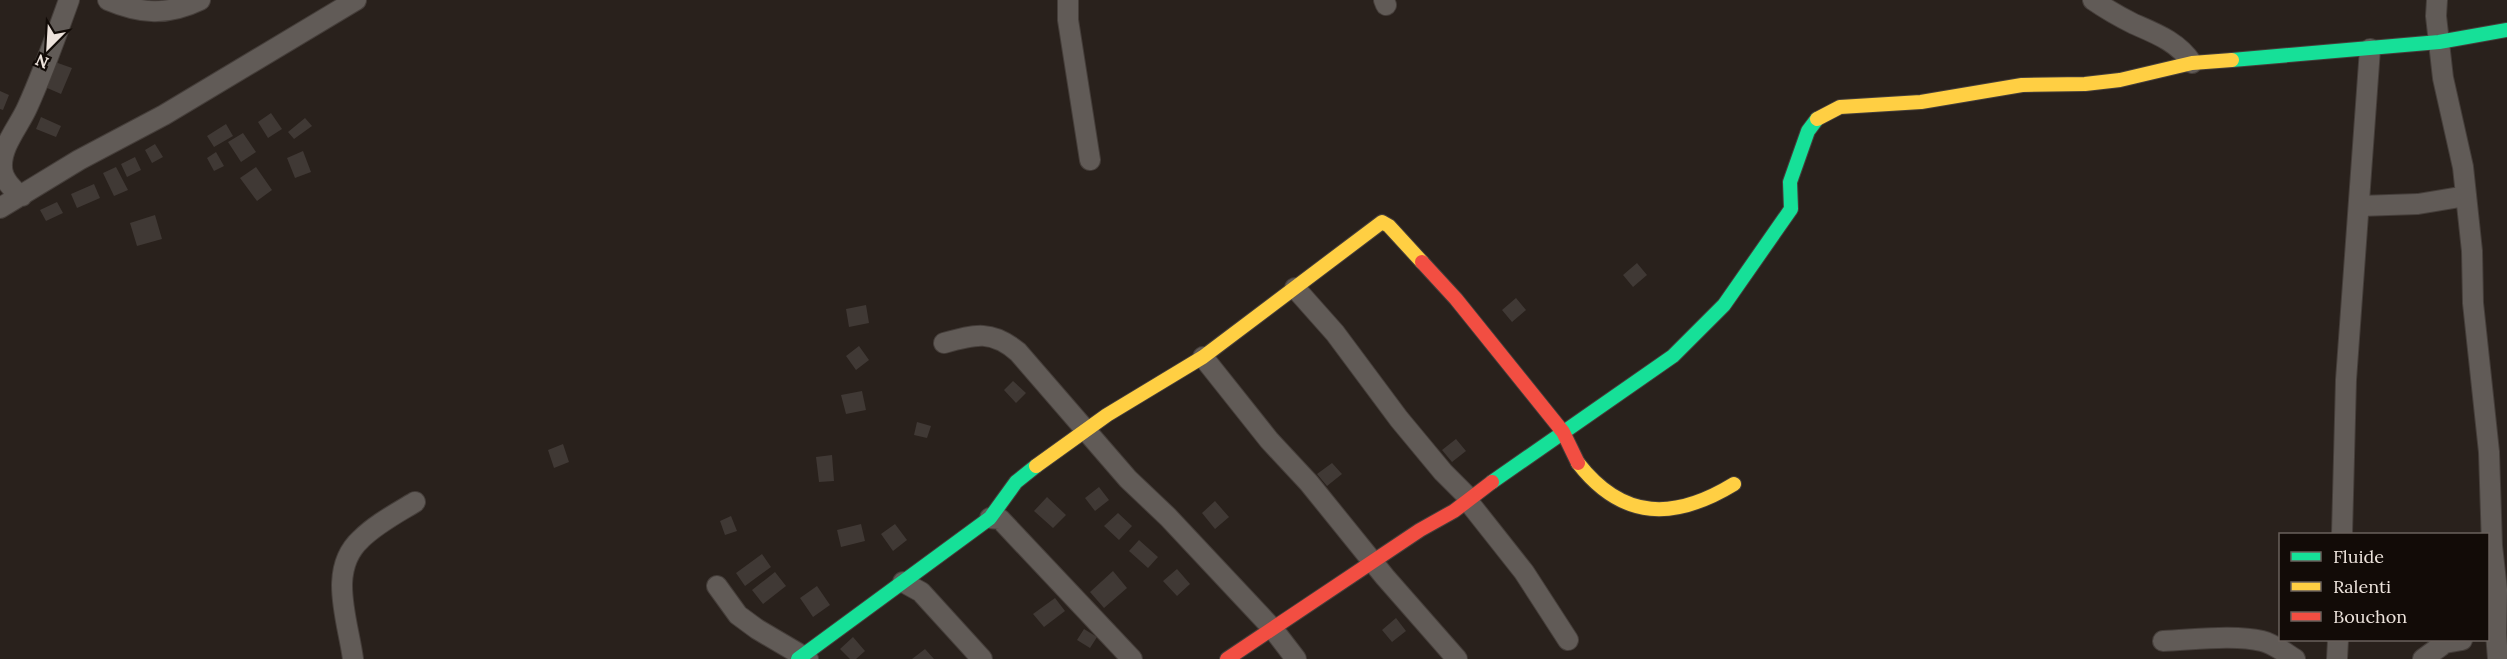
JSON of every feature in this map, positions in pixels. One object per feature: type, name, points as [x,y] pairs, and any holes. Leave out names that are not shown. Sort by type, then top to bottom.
[{"type":"street","points":[[22,196],[4,176],[3,159],[7,145],[27,109],[69,0]]},
{"type":"street","points":[[109,0],[142,12],[165,12],[186,7],[200,0]]},
{"type":"street","points":[[0,208],[80,160],[164,115],[356,0]]},
{"type":"street","points":[[1068,0],[1068,20],[1090,160]]},
{"type":"street","points":[[2093,0],[2183,49],[2192,63]]},
{"type":"street","points":[[2437,0],[2436,15],[2443,78],[2463,167],[2466,196],[2481,392],[2488,452],[2492,546],[2497,590],[2498,659]]},
{"type":"street","points":[[1227,659],[1420,530],[1454,511],[1518,461],[1673,356],[1724,305],[1791,209],[1790,182],[1808,131],[1816,120],[1826,113],[1840,107],[1921,102],[2022,85],[2085,84],[2120,80],[2192,63],[2439,42],[2507,30]]},
{"type":"street","points":[[2342,533],[2346,380],[2370,49]]},
{"type":"street","points":[[2360,206],[2418,204],[2466,196]]},
{"type":"street","points":[[717,586],[738,615],[803,658],[990,518],[1016,482],[1086,428],[1203,357],[1382,222],[1389,226],[1449,291],[1563,432],[1569,452],[1583,472],[1598,485],[1639,509],[1672,508],[1720,493],[1734,484]]},
{"type":"street","points":[[1295,288],[1335,333],[1399,419],[1443,472],[1469,498],[1471,505],[1524,572],[1568,640]]},
{"type":"street","points":[[944,343],[987,334],[1002,340],[1018,352],[1128,479],[1168,517],[1273,629],[1296,659]]},
{"type":"street","points":[[1203,357],[1269,440],[1309,483],[1457,659]]},
{"type":"street","points":[[355,657],[342,591],[342,571],[349,553],[361,538],[415,502]]},
{"type":"street","points":[[990,518],[1000,519],[1132,659]]},
{"type":"street","points":[[903,582],[921,592],[982,659]]},
{"type":"street","points":[[2163,641],[2259,640],[2295,659]]},
{"type":"street","points":[[2337,659],[2338,641]]},
{"type":"street","points":[[2423,659],[2445,643],[2454,641]]},
{"type":"building","points":[[55,62],[72,68],[61,94],[45,87]]},
{"type":"building","points":[[0,91],[9,95],[3,110],[0,109]]},
{"type":"building","points":[[271,113],[282,129],[268,138],[258,122]]},
{"type":"building","points":[[41,117],[61,126],[56,137],[36,129]]},
{"type":"building","points":[[305,118],[312,126],[294,139],[288,132]]},
{"type":"building","points":[[226,124],[233,136],[214,147],[207,136]]},
{"type":"building","points":[[243,133],[256,152],[241,162],[228,142]]},
{"type":"building","points":[[155,144],[163,157],[152,163],[145,150]]},
{"type":"building","points":[[303,151],[311,172],[295,178],[287,158]]},
{"type":"building","points":[[216,152],[224,166],[214,171],[207,158]]},
{"type":"building","points":[[135,157],[141,170],[127,177],[121,164]]},
{"type":"building","points":[[116,167],[128,190],[114,196],[103,173]]},
{"type":"building","points":[[256,167],[272,190],[257,201],[240,178]]},
{"type":"building","points":[[94,184],[100,198],[77,208],[71,194]]},
{"type":"building","points":[[57,202],[63,213],[46,221],[40,210]]},
{"type":"building","points":[[155,215],[162,239],[137,246],[130,223]]},
{"type":"building","points":[[1637,263],[1647,275],[1633,287],[1623,275]]},
{"type":"building","points":[[1516,298],[1526,310],[1512,322],[1502,310]]},
{"type":"building","points":[[866,305],[869,323],[849,327],[846,309]]},
{"type":"building","points":[[859,346],[869,360],[856,370],[846,356]]},
{"type":"building","points":[[1013,381],[1026,393],[1016,403],[1004,390]]},
{"type":"building","points":[[862,391],[866,410],[846,414],[841,395]]},
{"type":"building","points":[[917,422],[931,426],[927,438],[914,435]]},
{"type":"building","points":[[1456,439],[1466,451],[1452,462],[1442,450]]},
{"type":"building","points":[[563,444],[569,462],[554,468],[548,450]]},
{"type":"building","points":[[832,455],[834,481],[819,482],[816,457]]},
{"type":"building","points":[[1332,463],[1342,474],[1327,486],[1317,474]]},
{"type":"building","points":[[1099,487],[1109,500],[1095,511],[1085,498]]},
{"type":"building","points":[[1047,497],[1066,515],[1053,528],[1034,511]]},
{"type":"building","points":[[1215,501],[1229,517],[1215,529],[1202,513]]},
{"type":"building","points":[[1118,513],[1132,526],[1119,540],[1104,526]]},
{"type":"building","points":[[731,516],[737,531],[725,535],[720,521]]},
{"type":"building","points":[[861,524],[865,541],[841,547],[837,530]]},
{"type":"building","points":[[895,524],[907,540],[893,551],[881,534]]},
{"type":"building","points":[[1139,540],[1158,557],[1148,568],[1129,551]]},
{"type":"building","points":[[762,554],[771,567],[745,586],[736,573]]},
{"type":"building","points":[[1177,569],[1190,584],[1177,596],[1163,581]]},
{"type":"building","points":[[1113,571],[1127,588],[1104,608],[1090,592]]},
{"type":"building","points":[[775,572],[786,586],[763,604],[752,590]]},
{"type":"building","points":[[817,586],[830,605],[813,617],[800,598]]},
{"type":"building","points":[[1055,598],[1065,611],[1044,627],[1033,614]]},
{"type":"building","points":[[1396,618],[1406,631],[1392,642],[1382,630]]},
{"type":"building","points":[[1084,629],[1097,637],[1090,648],[1077,640]]},
{"type":"building","points":[[853,637],[865,651],[856,659],[850,659],[840,649]]},
{"type":"building","points":[[925,649],[934,659],[912,659]]},
{"type":"traffic: fast","points":[[2232,60],[2439,42],[2507,30]]},
{"type":"traffic: fast","points":[[1492,482],[1673,356],[1724,305],[1791,209],[1790,182],[1808,131],[1817,119]]},
{"type":"traffic: fast","points":[[798,659],[990,518],[1016,482],[1036,466]]},
{"type":"traffic: slow","points":[[1817,119],[1840,107],[1921,102],[2022,85],[2085,84],[2120,80],[2192,63],[2232,60]]},
{"type":"traffic: slow","points":[[1036,466],[1107,415],[1203,357],[1382,222],[1389,226],[1422,262]]},
{"type":"traffic: slow","points":[[1578,463],[1595,482],[1613,496],[1632,505],[1651,509],[1691,504],[1734,484]]},
{"type":"traffic: jam","points":[[1422,262],[1456,299],[1563,432],[1578,463]]},
{"type":"traffic: jam","points":[[1227,659],[1420,530],[1454,511],[1492,482]]}]
